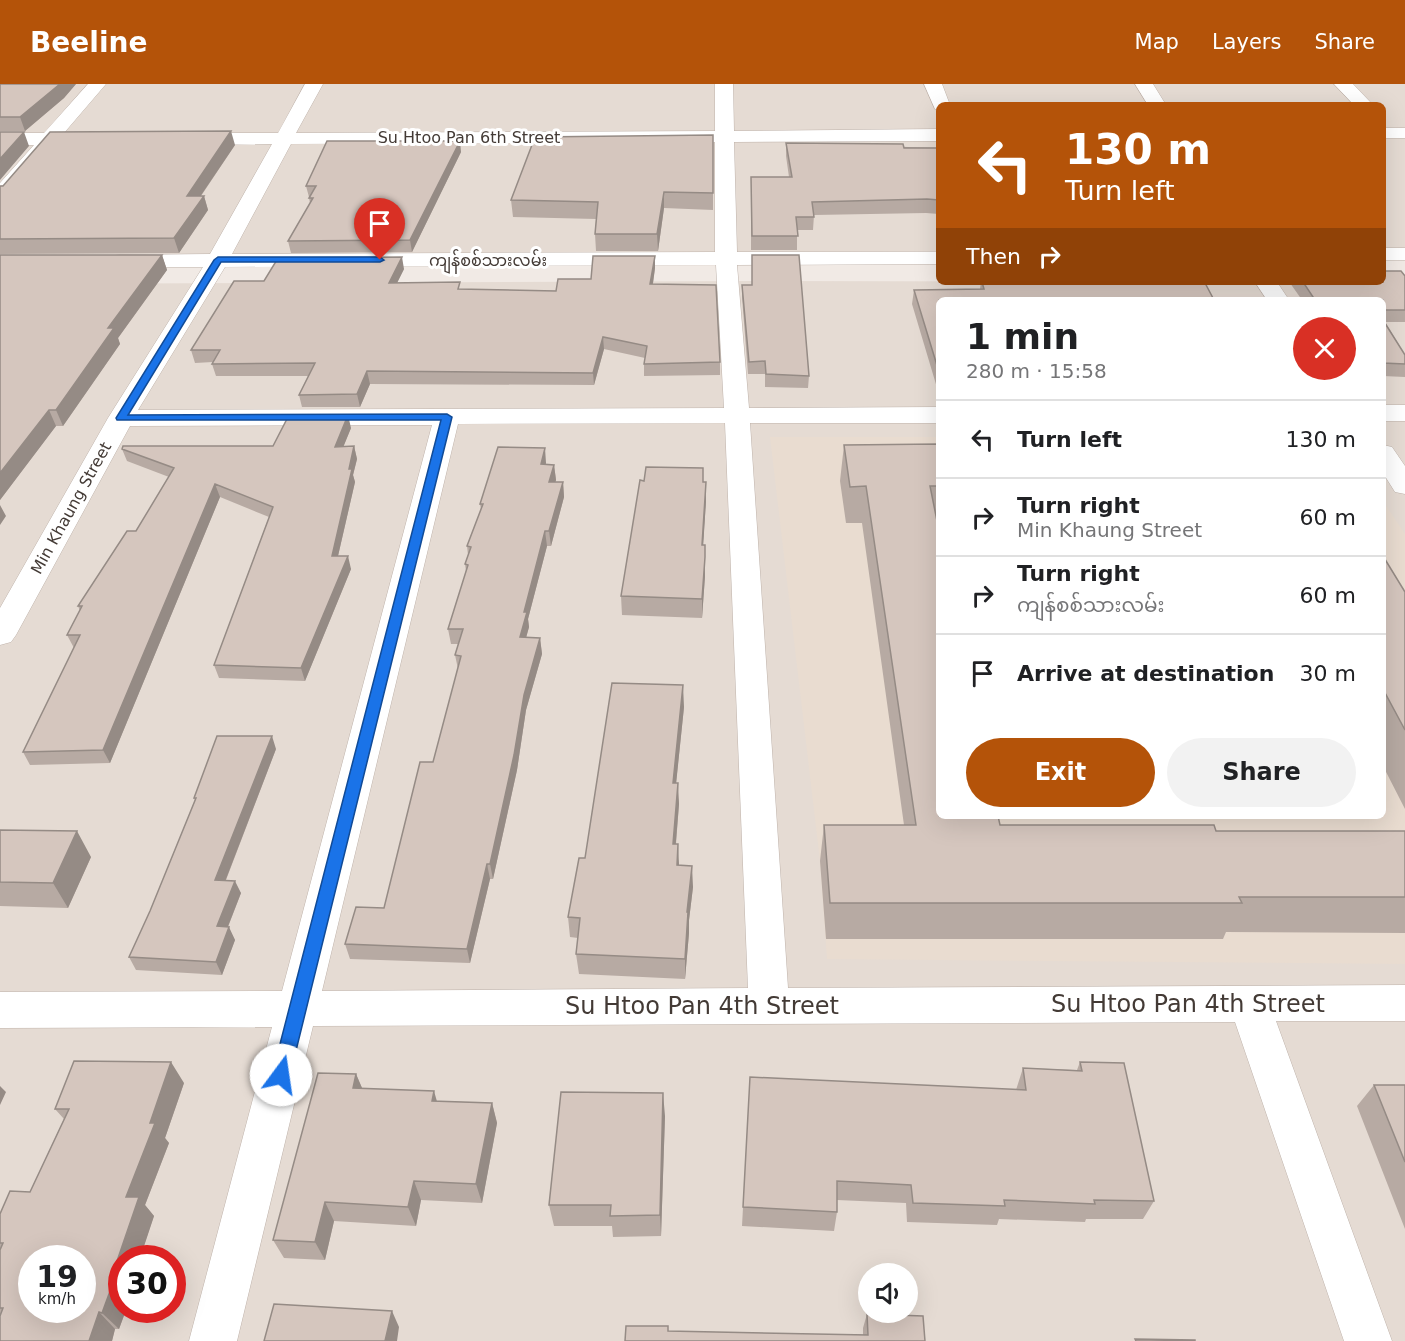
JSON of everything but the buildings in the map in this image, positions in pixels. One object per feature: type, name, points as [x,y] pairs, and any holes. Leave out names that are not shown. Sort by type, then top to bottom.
[{"type":"street","points":[[0,195],[97,84]]},
{"type":"street","name":"Min Khaung Street","points":[[0,635],[121,418],[218,260],[314,84]]},
{"type":"street","points":[[724,84],[726,260],[737,416],[769,1006]]},
{"type":"street","points":[[933,84],[939,102]]},
{"type":"street","points":[[1144,84],[1155,102]]},
{"type":"street","points":[[1343,84],[1361,102]]},
{"type":"street","name":"Su Htoo Pan 6th Street","points":[[165,139],[936,135]]},
{"type":"street","points":[[0,140],[106,139]]},
{"type":"street","points":[[1386,254],[1405,254]]},
{"type":"street","name":"ကျန်စစ်သားလမ်း","points":[[103,261],[936,258]]},
{"type":"street","points":[[1386,413],[1405,413]]},
{"type":"street","points":[[121,418],[936,415]]},
{"type":"street","points":[[213,1341],[447,417]]},
{"type":"street","points":[[1386,458],[1405,486]]},
{"type":"street","name":"Su Htoo Pan 4th Street","points":[[0,1010],[1405,1003]]},
{"type":"street","points":[[1248,1004],[1368,1341]]},
{"type":"shaded area","points":[[0,84],[1405,84],[1405,249],[1386,249],[1386,102],[936,102],[936,251],[0,255]]},
{"type":"shaded area","points":[[1405,279],[1405,1341],[0,1341],[0,284],[752,281],[936,281],[936,285],[1386,285],[1386,282]]},
{"type":"shaded area","points":[[770,437],[936,437],[936,819],[1386,819],[1386,506],[1405,534],[1405,964],[827,959],[820,861]]},
{"type":"route","points":[[281,1075],[447,417],[121,418],[218,260],[380,260]]}]
